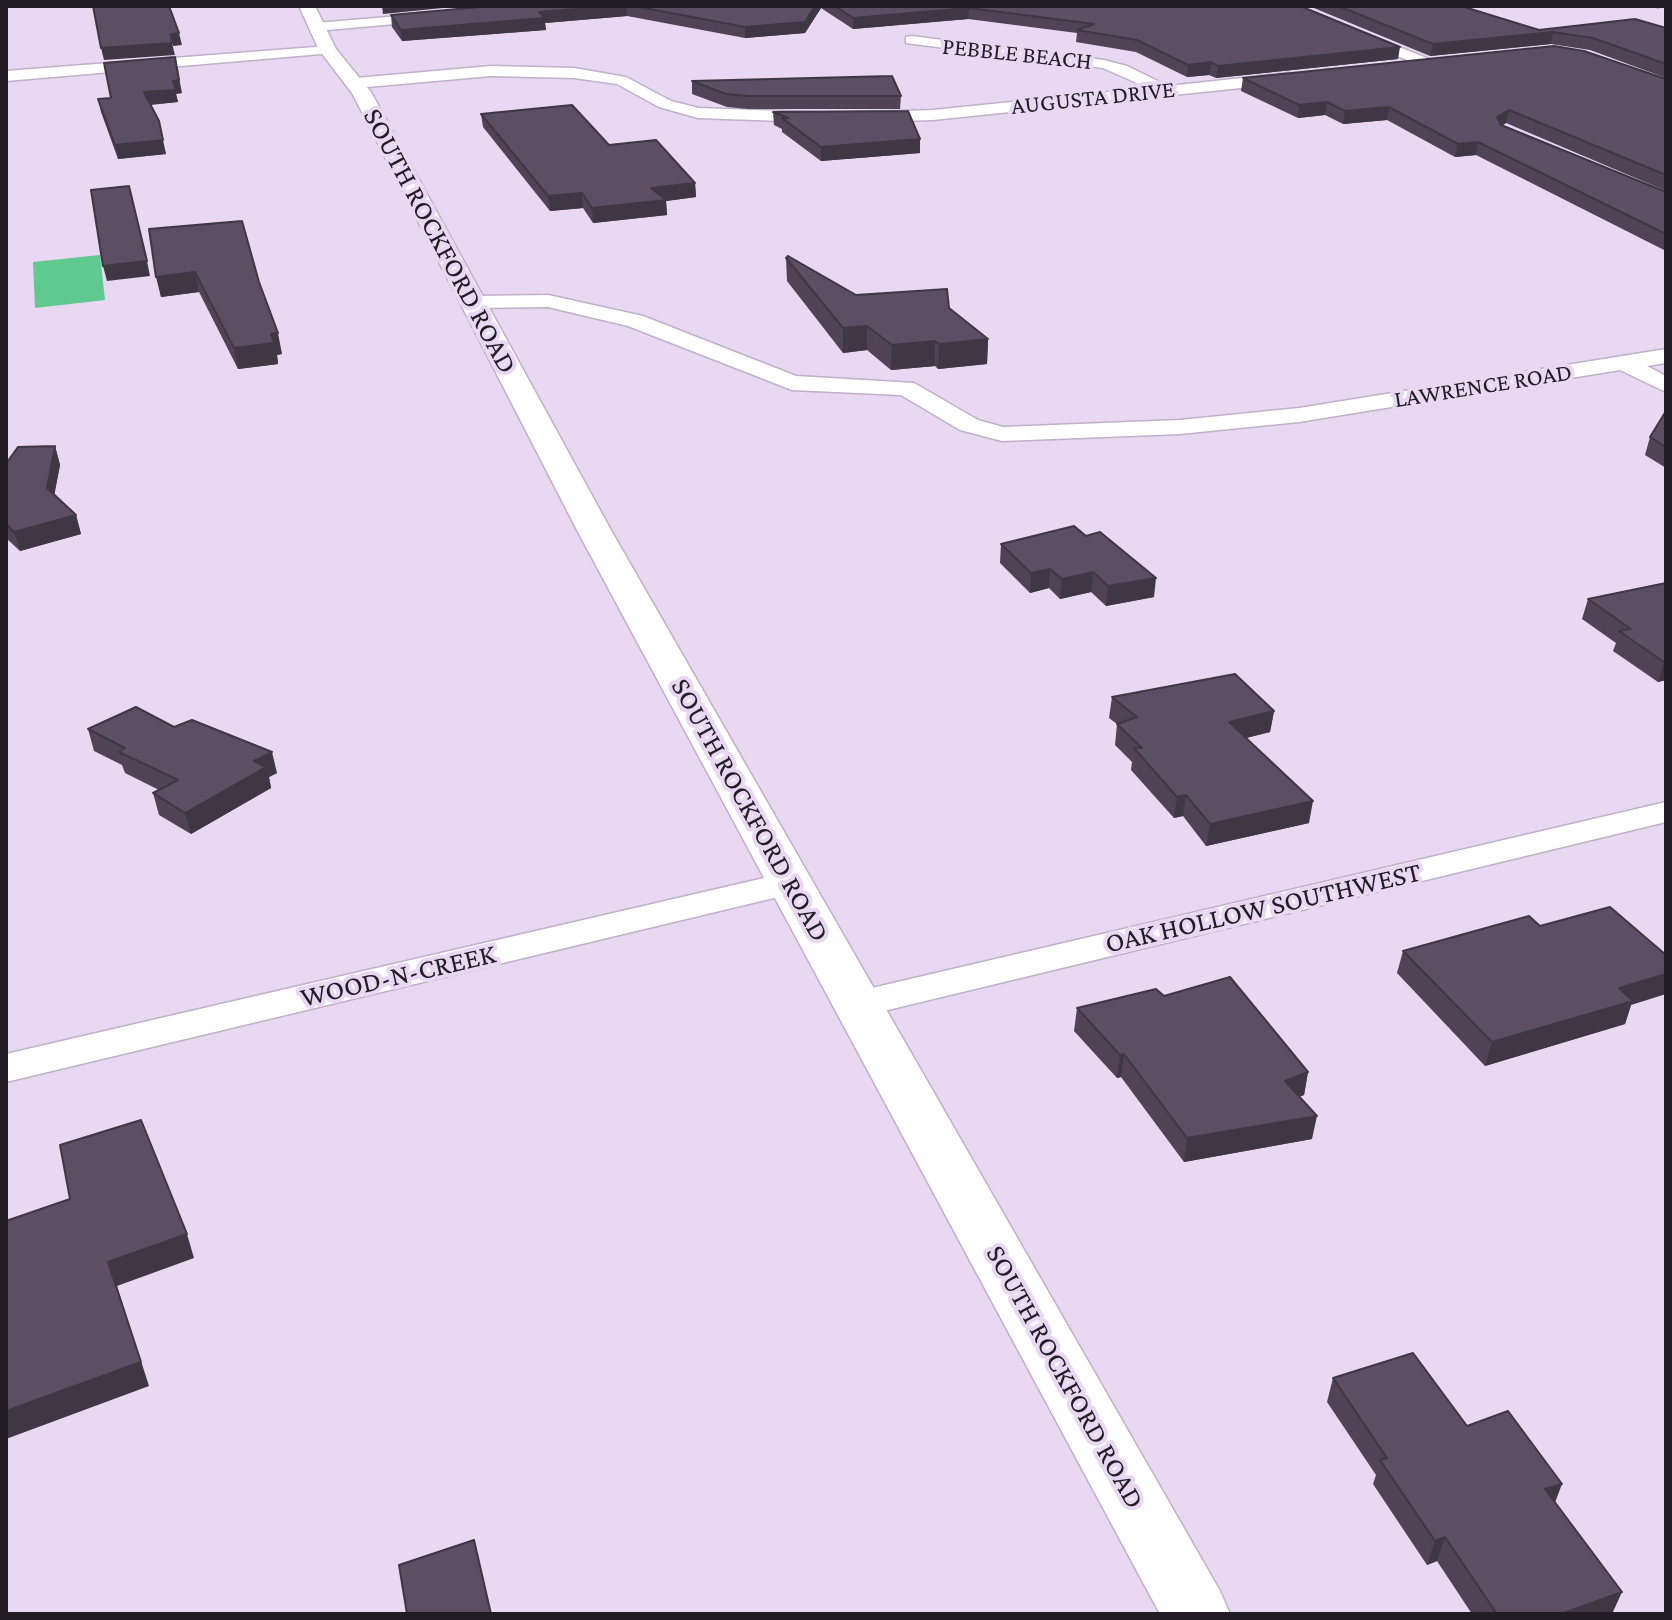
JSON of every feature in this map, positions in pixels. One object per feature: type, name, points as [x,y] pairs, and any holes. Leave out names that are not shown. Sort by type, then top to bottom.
[{"type":"street","points":[[6,76],[317,27],[458,15]]},
{"type":"street","name":"SOUTH ROCKFORD ROAD","points":[[317,27],[359,88],[595,532],[1196,1614]]},
{"type":"street","points":[[1341,27],[1436,63],[1398,67]]},
{"type":"street","name":"PEBBLE BEACH","points":[[911,40],[1094,62],[1122,69],[1167,91]]},
{"type":"street","name":"AUGUSTA DRIVE","points":[[359,88],[498,79],[521,73],[574,73],[621,80],[654,99],[681,109],[748,117],[933,115],[1305,77]]},
{"type":"street","name":"LAWRENCE ROAD","points":[[473,302],[548,301],[635,321],[792,383],[851,388],[906,388],[969,425],[1002,434],[1180,427],[1299,415],[1666,356]]},
{"type":"street","points":[[1624,363],[1666,385]]},
{"type":"street","name":"OAK HOLLOW SOUTHWEST","points":[[859,1004],[1666,812]]},
{"type":"street","name":"WOOD-N-CREEK","points":[[6,1068],[790,883]]},
{"type":"green space","points":[[100,255],[105,300],[35,308],[33,262]]},
{"type":"building","points":[[93,6],[169,6],[179,33],[171,34],[172,43],[101,48]]},
{"type":"building","points":[[491,6],[610,6],[539,12],[545,18],[401,30],[391,15]]},
{"type":"building","points":[[634,6],[815,6],[805,22],[745,27]]},
{"type":"building","points":[[835,6],[1300,6],[1400,47],[1218,66],[1211,62],[1188,65],[1137,40],[1077,30],[1094,24],[969,8],[853,18]]},
{"type":"building","points":[[1338,6],[1461,6],[1539,30],[1635,19],[1666,28],[1666,64],[1593,38],[1553,32],[1433,44]]},
{"type":"building","points":[[1554,46],[1584,51],[1666,79],[1666,175],[1509,110],[1497,117],[1501,125],[1666,192],[1666,234],[1478,142],[1458,144],[1389,107],[1345,111],[1327,102],[1299,105],[1243,78]]},
{"type":"building","points":[[175,57],[179,80],[173,81],[176,90],[144,92],[159,121],[163,140],[115,145],[98,99],[111,98],[104,63]]},
{"type":"building","points":[[892,76],[901,96],[748,96],[726,94],[692,81]]},
{"type":"building","points":[[572,105],[609,145],[656,140],[695,183],[651,188],[666,200],[592,208],[582,193],[548,196],[481,114]]},
{"type":"building","points":[[908,111],[920,139],[821,147],[782,118],[789,118],[773,112]]},
{"type":"building","points":[[129,186],[147,261],[103,266],[91,190]]},
{"type":"building","points":[[242,221],[259,282],[278,333],[271,334],[274,343],[234,348],[195,272],[156,277],[149,229]]},
{"type":"building","points":[[788,256],[856,295],[947,289],[949,308],[988,339],[892,345],[867,326],[843,328],[786,258]]},
{"type":"building","points":[[1666,411],[1666,447],[1650,437]]},
{"type":"building","points":[[55,446],[47,488],[76,515],[14,532],[6,524],[6,461],[18,447]]},
{"type":"building","points":[[1074,526],[1086,536],[1100,532],[1156,578],[1108,586],[1093,572],[1062,579],[1050,569],[1031,573],[1001,544]]},
{"type":"building","points":[[1666,583],[1664,662],[1619,631],[1631,629],[1588,599]]},
{"type":"building","points":[[1235,674],[1274,711],[1229,722],[1313,801],[1210,824],[1186,795],[1177,797],[1134,748],[1142,748],[1117,724],[1137,717],[1112,697]]},
{"type":"building","points":[[136,707],[174,727],[192,720],[272,752],[254,761],[266,767],[185,813],[153,793],[178,780],[119,752],[125,748],[88,729]]},
{"type":"building","points":[[1610,907],[1666,955],[1666,974],[1619,988],[1633,1001],[1492,1042],[1403,951],[1529,916],[1540,926]]},
{"type":"building","points":[[1230,977],[1308,1072],[1285,1081],[1317,1116],[1187,1138],[1124,1054],[1120,1055],[1077,1008],[1156,989],[1164,996]]},
{"type":"building","points":[[141,1120],[187,1234],[108,1262],[141,1362],[6,1411],[6,1221],[70,1199],[60,1145]]},
{"type":"building","points":[[1413,1353],[1467,1426],[1508,1411],[1562,1484],[1545,1489],[1622,1592],[1561,1614],[1497,1614],[1445,1537],[1435,1541],[1380,1460],[1387,1458],[1333,1378]]},
{"type":"building","points":[[474,1540],[491,1614],[407,1614],[399,1565]]},
{"type":"railway","points":[[1653,6],[1666,8]]}]
